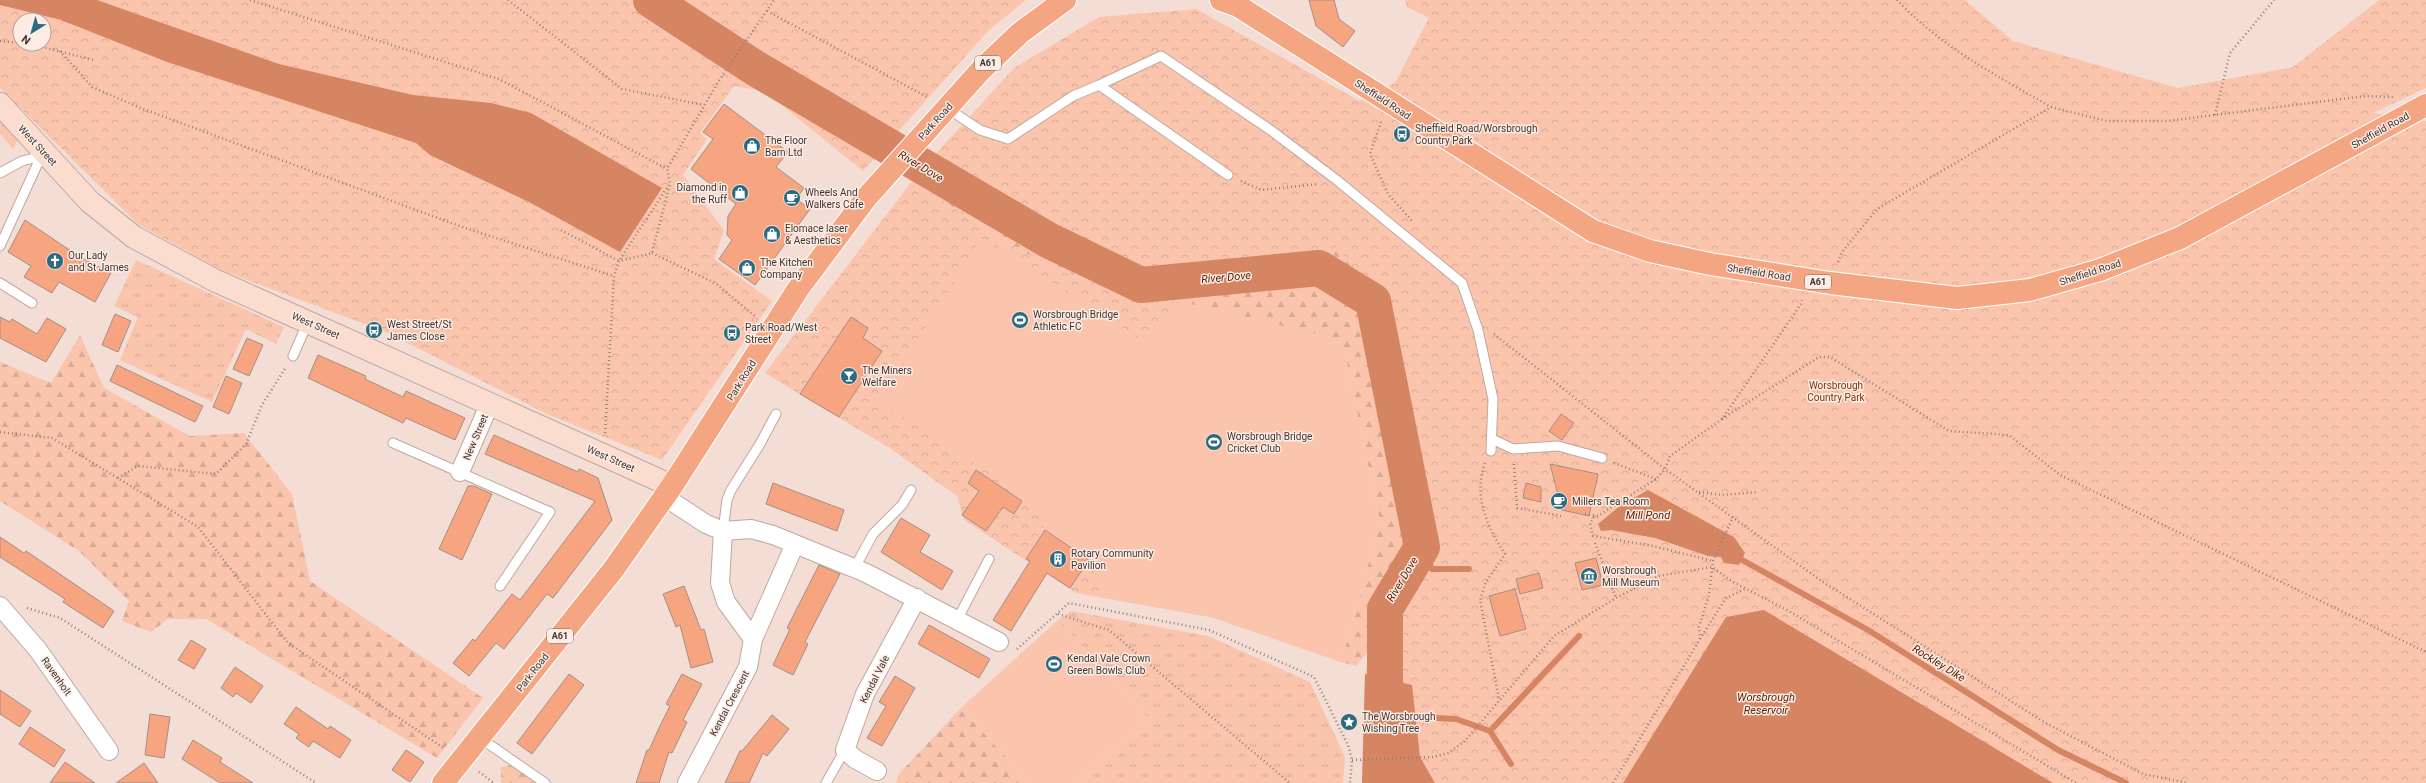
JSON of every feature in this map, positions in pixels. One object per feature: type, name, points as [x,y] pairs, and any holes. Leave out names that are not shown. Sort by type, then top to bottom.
[{"type":"highway","name":"Park Road","points":[[443,783],[613,570],[669,491],[798,289],[866,198],[947,108],[1020,33],[1065,0]]},
{"type":"highway","name":"Sheffield Road","points":[[1230,3],[1593,231],[1650,251],[1805,280],[1957,298],[2030,290],[2100,270],[2180,238],[2426,105]]},
{"type":"main road","name":"West Street","points":[[0,104],[43,153],[90,202],[134,237],[214,280],[604,455],[669,491]]},
{"type":"street","name":"New Street","points":[[460,472],[490,403]]},
{"type":"street","points":[[669,491],[706,524],[723,531],[751,529],[795,544],[860,571],[917,598],[999,642]]},
{"type":"street","points":[[723,531],[720,583],[726,602],[753,639]]},
{"type":"street","name":"Kendal Crescent","points":[[687,783],[748,667],[753,639],[795,544]]},
{"type":"street","name":"Kendal Vale","points":[[846,750],[865,694],[917,598]]},
{"type":"street","name":"Ravenholt","points":[[0,606],[38,650],[109,750]]},
{"type":"street","points":[[846,750],[855,759],[877,771]]},
{"type":"lane","points":[[947,108],[980,130],[1008,139],[1073,96],[1161,56],[1272,131],[1338,181],[1462,283],[1478,330],[1493,398],[1492,438],[1490,452]]},
{"type":"lane","points":[[1099,85],[1228,175]]},
{"type":"lane","points":[[0,173],[22,161],[43,153]]},
{"type":"lane","points":[[0,246],[43,153]]},
{"type":"lane","points":[[0,283],[32,303]]},
{"type":"lane","points":[[293,356],[308,322]]},
{"type":"lane","points":[[723,531],[727,500],[731,490],[760,444],[776,414]]},
{"type":"lane","points":[[1492,438],[1513,449],[1558,446],[1602,458]]},
{"type":"lane","points":[[392,443],[550,512],[500,586]]},
{"type":"lane","points":[[860,571],[873,534],[902,505],[911,490]]},
{"type":"lane","points":[[957,620],[989,559]]},
{"type":"lane","points":[[480,738],[545,783]]},
{"type":"lane","points":[[826,783],[846,750]]},
{"type":"path","points":[[250,0],[499,79],[667,169]]},
{"type":"path","points":[[508,0],[622,89],[704,105]]},
{"type":"path","points":[[652,253],[670,184],[667,169],[720,79],[774,0]]},
{"type":"path","points":[[1897,0],[1919,23],[1982,67],[2051,107],[2107,121],[2167,121],[2365,96],[2397,97],[2420,102],[2426,105]]},
{"type":"path","points":[[2215,115],[2230,54],[2274,0]]},
{"type":"path","points":[[767,11],[947,108]]},
{"type":"path","points":[[0,41],[12,42]]},
{"type":"path","points":[[52,49],[94,60]]},
{"type":"path","points":[[60,51],[92,87],[143,109],[465,228],[614,276]]},
{"type":"path","points":[[1389,103],[1370,154],[1388,194],[1419,228]]},
{"type":"path","points":[[1830,283],[1842,252],[1877,209],[2051,107]]},
{"type":"path","points":[[1228,175],[1262,190],[1338,181]]},
{"type":"path","points":[[604,455],[614,276],[619,261],[670,184]]},
{"type":"path","points":[[561,230],[619,261],[652,253],[715,283],[772,330]]},
{"type":"path","points":[[1722,418],[1801,304],[1805,280]]},
{"type":"path","points":[[1478,330],[1494,334],[1665,469],[1823,582],[2044,722],[2143,774],[2188,783]]},
{"type":"path","points":[[118,478],[138,466],[216,474],[246,444],[262,405],[293,356]]},
{"type":"path","points":[[1712,561],[1653,546],[1593,536],[1590,523],[1594,517],[1656,479],[1665,469],[1670,456],[1722,418],[1819,357],[1830,357],[1949,431],[2008,435],[2060,475],[2426,652]]},
{"type":"path","points":[[0,432],[52,438],[198,527],[288,643],[462,761]]},
{"type":"path","points":[[1513,449],[1517,508],[1562,516]]},
{"type":"path","points":[[1490,452],[1484,465],[1481,493],[1484,518],[1505,554],[1486,582],[1480,600],[1499,699]]},
{"type":"path","points":[[1602,458],[1656,479]]},
{"type":"path","points":[[1698,492],[1722,495],[1758,492]]},
{"type":"path","points":[[1585,514],[1594,517]]},
{"type":"path","points":[[1700,639],[1700,627],[1709,595],[1712,561],[1732,517]]},
{"type":"path","points":[[1594,543],[1616,598]]},
{"type":"path","points":[[1352,760],[1433,757],[1448,753],[1465,740],[1485,718],[1499,699],[1554,636],[1616,598],[1658,576],[1712,567],[1745,588],[1787,610],[2076,783]]},
{"type":"path","points":[[1613,783],[1726,598],[1745,588]]},
{"type":"path","points":[[999,642],[1014,652],[1069,603],[1209,630],[1314,677],[1348,745],[1352,760],[1350,783]]},
{"type":"path","points":[[22,606],[60,618],[316,783]]},
{"type":"path","points":[[1057,614],[1109,630],[1290,783]]},
{"type":"green space","points":[[0,0],[1026,0],[989,30],[863,171],[764,91],[734,86],[700,133],[707,139],[683,175],[724,230],[714,259],[772,301],[662,460],[549,415],[386,332],[223,271],[138,224],[0,88]]},
{"type":"green space","name":"Worsbrough Country Park","points":[[1405,0],[1965,0],[2013,41],[2178,88],[2293,67],[2379,0],[2426,0],[2426,88],[2373,113],[2426,121],[2426,783],[1362,783],[1365,674],[1385,609],[1422,547],[1373,301],[1338,245],[1319,268],[1141,285],[1048,240],[923,168],[1014,68],[1099,17],[1196,9],[1359,101],[1395,83],[1429,18],[1407,7]]},
{"type":"green space","points":[[1196,9],[1359,101],[1445,547],[1385,631],[1356,666],[1341,662],[1380,522],[1342,340],[1258,322],[1054,270],[979,225],[913,180],[948,140],[1123,29]]},
{"type":"green space","points":[[0,120],[19,137],[13,149],[0,134]]},
{"type":"green space","points":[[913,180],[979,225],[1054,270],[1258,322],[1342,340],[1380,522],[1341,662],[1211,617],[1076,593],[964,520],[957,496],[891,449],[765,373]]},
{"type":"green space","name":"Worsbrough Bridge Cricket Club","points":[[981,238],[1143,341],[1182,302],[1342,340],[1380,522],[1341,662],[1211,617],[1104,598],[1089,560],[1045,530],[1030,499],[880,402]]},
{"type":"green space","points":[[136,260],[284,327],[276,344],[246,329],[212,402],[120,360],[138,317],[114,306]]},
{"type":"green space","points":[[80,335],[104,388],[190,436],[244,433],[292,494],[310,581],[483,698],[437,758],[206,619],[168,619],[151,632],[122,621],[129,601],[79,551],[0,501],[0,362],[51,383]]},
{"type":"green space","points":[[1071,611],[1208,636],[1310,682],[1345,757],[1343,783],[1076,783],[1148,718],[1058,620]]},
{"type":"green space","name":"Kendal Vale Crown Green Bowls Club","points":[[1058,620],[1148,718],[1076,783],[1030,783],[961,708]]},
{"type":"green space","points":[[961,708],[1030,783],[896,783],[899,774]]},
{"type":"green space","points":[[514,764],[542,783],[501,783],[501,767]]},
{"type":"water","points":[[0,0],[97,0],[279,64],[413,95],[491,103],[531,113],[662,188],[620,252],[529,202],[430,155],[416,143],[167,62],[52,18],[52,12],[28,12],[0,5]]},
{"type":"water","name":"Mill Pond","points":[[1648,490],[1734,537],[1745,553],[1739,565],[1724,563],[1721,557],[1708,556],[1655,538],[1611,530],[1601,531],[1598,524],[1621,505]]},
{"type":"water","name":"Worsbrough Reservoir","points":[[1764,610],[2053,783],[1623,783],[1726,617]]},
{"type":"water","points":[[1365,674],[1412,685],[1420,757],[1435,783],[1362,783]]},
{"type":"building","points":[[1309,0],[1334,0],[1339,19],[1355,31],[1343,47],[1316,26]]},
{"type":"building","points":[[724,104],[788,152],[776,167],[804,188],[796,199],[810,209],[755,285],[719,259],[732,240],[727,235],[728,216],[736,204],[691,169],[713,139],[703,132]]},
{"type":"building","name":"Our Lady and St James","points":[[25,220],[80,257],[111,273],[95,302],[59,282],[52,293],[24,277],[31,266],[8,252]]},
{"type":"building","points":[[115,314],[131,321],[118,352],[102,345]]},
{"type":"building","points":[[0,317],[10,322],[12,319],[37,334],[47,318],[66,329],[46,362],[0,338]]},
{"type":"building","points":[[851,317],[868,328],[863,338],[882,351],[839,417],[800,394]]},
{"type":"building","points":[[247,338],[263,345],[249,376],[233,369]]},
{"type":"building","points":[[318,355],[366,376],[365,379],[403,397],[406,391],[465,418],[455,440],[406,418],[403,423],[308,378]]},
{"type":"building","points":[[117,365],[203,406],[195,422],[110,381]]},
{"type":"building","points":[[226,376],[242,383],[229,414],[213,407]]},
{"type":"building","points":[[1561,414],[1574,423],[1562,440],[1549,431]]},
{"type":"building","points":[[494,435],[578,472],[579,469],[598,478],[612,520],[553,598],[547,594],[504,649],[496,643],[469,676],[453,663],[473,639],[475,641],[512,594],[520,600],[595,501],[485,454]]},
{"type":"building","points":[[1550,464],[1598,474],[1589,516],[1562,510]]},
{"type":"building","points":[[976,470],[1022,501],[1014,514],[1003,507],[986,531],[962,515],[979,491],[968,483]]},
{"type":"building","points":[[773,483],[844,510],[837,531],[766,504]]},
{"type":"building","points":[[1526,483],[1541,487],[1541,502],[1523,498]]},
{"type":"building","points":[[468,486],[474,486],[492,494],[462,560],[439,549]]},
{"type":"building","points":[[901,518],[930,535],[920,552],[953,571],[942,590],[881,552]]},
{"type":"building","points":[[1045,530],[1089,560],[1070,588],[1047,573],[1011,631],[993,620],[1030,561],[1026,559]]},
{"type":"building","points":[[0,537],[24,553],[26,551],[114,611],[103,628],[63,602],[65,599],[0,557]]},
{"type":"building","points":[[1596,558],[1603,585],[1582,590],[1575,563]]},
{"type":"building","points":[[819,565],[840,574],[805,642],[808,644],[793,675],[773,665],[790,629],[787,628]]},
{"type":"building","points":[[1539,573],[1543,588],[1520,594],[1516,579]]},
{"type":"building","points":[[684,586],[701,630],[704,629],[713,662],[691,668],[680,625],[676,627],[663,594]]},
{"type":"building","points":[[1515,589],[1526,629],[1500,636],[1489,596]]},
{"type":"building","points":[[929,625],[990,659],[979,678],[918,644]]},
{"type":"building","points":[[191,640],[206,649],[194,669],[178,660]]},
{"type":"building","points":[[235,667],[263,686],[251,703],[236,693],[233,697],[221,688]]},
{"type":"building","points":[[569,674],[584,685],[532,754],[517,743]]},
{"type":"building","points":[[682,674],[702,684],[683,720],[687,722],[672,753],[669,752],[659,783],[636,783],[647,750],[649,750],[670,706],[666,704]]},
{"type":"building","points":[[895,676],[915,688],[882,746],[867,738],[886,706],[879,702]]},
{"type":"building","points":[[0,690],[31,711],[20,727],[0,714]]},
{"type":"building","points":[[296,707],[328,729],[330,726],[351,740],[340,758],[313,741],[309,747],[296,738],[299,734],[284,724]]},
{"type":"building","points":[[150,714],[170,717],[164,758],[145,755]]},
{"type":"building","points":[[772,715],[789,729],[767,756],[763,753],[749,783],[725,783],[740,751],[742,751]]},
{"type":"building","points":[[30,727],[65,750],[54,767],[19,744]]},
{"type":"building","points":[[193,740],[222,758],[220,762],[253,783],[220,783],[182,759]]},
{"type":"building","points":[[406,750],[424,762],[410,782],[392,770]]},
{"type":"building","points":[[65,762],[95,783],[50,783]]},
{"type":"building","points":[[144,763],[158,783],[116,783]]},
{"type":"waterway","name":"River Dove","points":[[651,0],[755,68],[1048,240],[1141,285],[1319,268],[1373,301],[1422,547],[1385,609],[1385,678],[1390,783]]},
{"type":"waterway","points":[[1422,547],[1432,569],[1469,569]]},
{"type":"waterway","name":"Rockley Dike","points":[[1735,556],[1868,630],[2058,750],[2126,783]]},
{"type":"waterway","points":[[1408,714],[1415,717],[1456,719],[1490,731],[1579,636]]},
{"type":"waterway","points":[[1490,731],[1511,764]]},
{"type":"place","name":"Sheffield Road/Worsbrough Country Park","points":[[1402,134]]},
{"type":"place","name":"The Floor Barn Ltd","points":[[752,146]]},
{"type":"place","name":"Diamond in the Ruff","points":[[740,193]]},
{"type":"place","name":"Wheels And Walkers Cafe","points":[[792,198]]},
{"type":"place","name":"Elomace laser & Aesthetics","points":[[772,234]]},
{"type":"place","name":"Our Lady and St James","points":[[55,261]]},
{"type":"place","name":"The Kitchen Company","points":[[747,268]]},
{"type":"place","name":"Worsbrough Bridge Athletic FC","points":[[1020,320]]},
{"type":"place","name":"West Street/St James Close","points":[[374,330]]},
{"type":"place","name":"Park Road/West Street","points":[[732,333]]},
{"type":"place","name":"The Miners Welfare","points":[[849,376]]},
{"type":"place","name":"Worsbrough Bridge Cricket Club","points":[[1214,442]]},
{"type":"place","name":"Millers Tea Room","points":[[1559,501]]},
{"type":"place","name":"Rotary Community Pavilion","points":[[1058,559]]},
{"type":"place","name":"Worsbrough Mill Museum","points":[[1589,576]]},
{"type":"place","name":"Kendal Vale Crown Green Bowls Club","points":[[1054,664]]},
{"type":"place","name":"The Worsbrough Wishing Tree","points":[[1349,722]]}]
